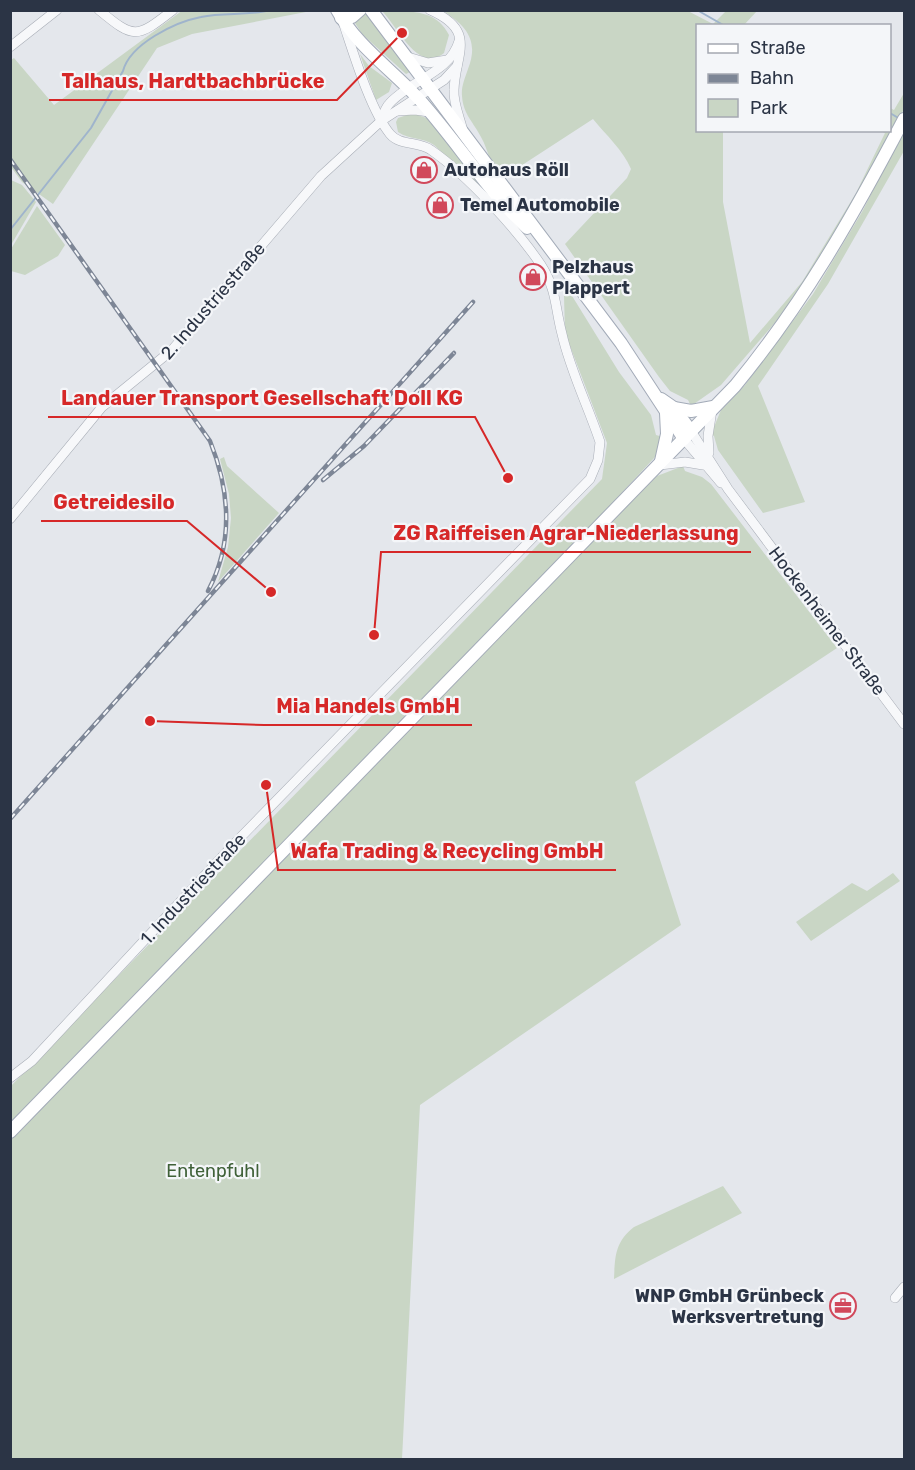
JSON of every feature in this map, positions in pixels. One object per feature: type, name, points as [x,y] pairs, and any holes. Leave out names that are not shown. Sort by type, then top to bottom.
[{"type":"main road","points":[[339,14],[352,17],[360,10]]},
{"type":"main road","points":[[372,10],[552,252]]},
{"type":"main road","points":[[339,14],[429,112],[497,199],[552,252]]},
{"type":"main road","points":[[10,1132],[660,465],[759,356],[802,298],[848,224],[904,119]]},
{"type":"main road","name":"Hockenheimer Straße","points":[[552,252],[656,395],[688,435]]},
{"type":"main road","points":[[660,465],[668,434],[670,411],[691,411],[713,407]]},
{"type":"street","points":[[10,47],[57,10]]},
{"type":"street","points":[[99,10],[125,32],[152,25],[173,10]]},
{"type":"street","points":[[430,10],[446,18],[460,40],[461,50],[454,97],[463,134]]},
{"type":"street","points":[[339,14],[381,121]]},
{"type":"street","points":[[427,83],[449,59],[460,40]]},
{"type":"street","points":[[408,57],[428,63],[449,59]]},
{"type":"street","points":[[381,121],[388,105],[457,66]]},
{"type":"street","name":"2. Industriestraße","points":[[10,519],[102,406],[172,350],[321,176],[412,93]]},
{"type":"street","points":[[394,111],[429,112]]},
{"type":"street","name":"1. Industriestraße","points":[[10,1078],[32,1061],[83,1013],[234,844],[591,478],[598,460],[600,442],[562,335],[556,292],[542,267],[497,213],[439,156],[424,146],[394,138],[381,121]]},
{"type":"street","points":[[709,455],[708,436],[713,407]]},
{"type":"street","name":"Hockenheimer Straße","points":[[688,435],[709,455],[728,489],[904,724]]},
{"type":"street","name":"Hockenheimer Straße","points":[[688,435],[703,465],[728,489]]},
{"type":"street","points":[[660,465],[685,462],[703,465]]},
{"type":"street","points":[[895,1298],[904,1287]]},
{"type":"green space","points":[[183,10],[311,11],[192,34],[157,48],[53,204],[22,182],[11,167],[11,60],[14,58],[54,105]]},
{"type":"green space","points":[[447,10],[686,10],[713,24],[696,24],[696,132],[723,132],[723,202],[750,343],[802,282],[856,193],[885,133],[883,132],[891,132],[891,108],[894,110],[904,93],[904,109],[867,183],[792,303],[721,385],[691,406],[688,400],[670,391],[659,377],[565,244],[627,178],[631,169],[628,162],[593,119],[499,180],[484,142],[463,102],[462,89],[472,50],[469,36],[459,23],[445,12]]},
{"type":"green space","points":[[382,11],[411,11],[437,20],[449,35],[444,53],[435,58],[426,58],[417,53]]},
{"type":"green space","points":[[726,11],[757,11],[745,24],[713,24]]},
{"type":"green space","points":[[365,12],[410,72],[406,74],[362,34],[355,23]]},
{"type":"green space","points":[[360,54],[369,66],[392,83],[389,92],[376,100]]},
{"type":"green space","points":[[413,113],[429,119],[511,216],[434,145],[398,132],[396,122],[398,118]]},
{"type":"green space","points":[[904,129],[904,151],[828,284],[758,386],[805,502],[763,513],[718,450],[714,436],[711,434],[721,410],[745,385],[813,294],[862,212]]},
{"type":"green space","points":[[11,180],[22,185],[36,202],[11,245]]},
{"type":"green space","points":[[37,206],[65,245],[58,256],[25,275],[11,271],[11,249]]},
{"type":"green space","name":"Entenpfuhl","points":[[569,291],[619,372],[651,415],[656,435],[663,437],[655,457],[592,525],[600,532],[657,476],[683,466],[685,471],[702,477],[711,484],[837,648],[635,782],[681,925],[420,1105],[402,1459],[11,1459],[10,1087],[602,479],[607,443],[565,333],[564,296]]},
{"type":"green space","points":[[224,457],[227,466],[279,513],[218,582],[228,547],[231,518],[229,494],[220,459]]},
{"type":"green space","points":[[893,873],[900,881],[811,941],[796,922],[852,883],[867,891]]},
{"type":"green space","points":[[723,1186],[742,1213],[614,1279],[617,1250],[623,1238],[634,1227]]},
{"type":"waterway","points":[[10,230],[91,128],[127,61],[144,43],[167,29],[190,20],[271,10]]},
{"type":"waterway","points":[[697,10],[722,24]]},
{"type":"waterway","points":[[891,114],[900,119]]},
{"type":"railway","points":[[10,159],[210,441],[222,479],[226,516],[222,554],[208,591]]},
{"type":"railway","points":[[10,819],[473,302]]},
{"type":"railway","points":[[323,480],[364,446],[454,353]]},
{"type":"place","name":"Talhaus, Hardtbachbrücke","points":[[402,33]]},
{"type":"place","name":"Autohaus Röll","points":[[424,170]]},
{"type":"place","name":"Temel Automobile","points":[[440,205]]},
{"type":"place","name":"Pelzhaus Plappert","points":[[533,277]]},
{"type":"place","name":"Landauer Transport Gesellschaft Doll KG","points":[[508,478]]},
{"type":"place","name":"Getreidesilo","points":[[271,592]]},
{"type":"place","name":"ZG Raiffeisen Agrar-Niederlassung","points":[[374,635]]},
{"type":"place","name":"Mia Handels GmbH","points":[[150,721]]},
{"type":"place","name":"Wafa Trading & Recycling GmbH","points":[[266,785]]},
{"type":"place","name":"WNP GmbH Grünbeck Werksvertretung","points":[[843,1306]]}]
